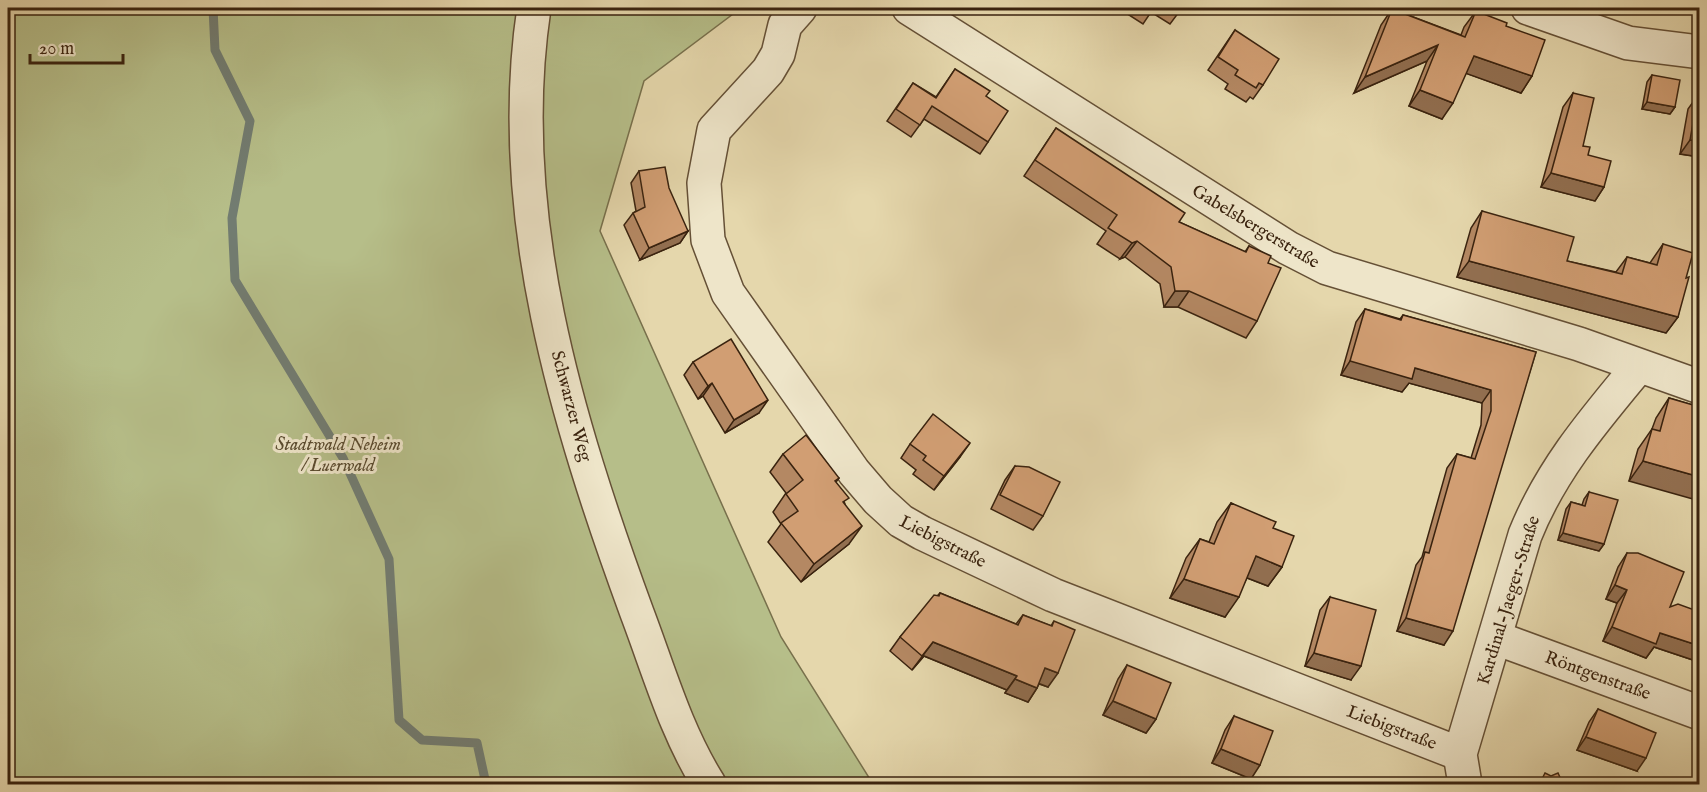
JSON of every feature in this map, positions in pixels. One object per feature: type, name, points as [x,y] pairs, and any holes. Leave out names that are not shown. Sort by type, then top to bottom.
[{"type":"street","name":"Schwarzer Weg","points":[[534,8],[526,130],[527,178],[538,255],[556,349],[587,467],[616,555],[680,728],[709,784]]},
{"type":"street","name":"Gabelsbergerstraße","points":[[909,8],[1123,145],[1306,258],[1349,276],[1579,344],[1638,367]]},
{"type":"street","points":[[1528,8],[1628,43],[1700,52]]},
{"type":"street","name":"Liebigstraße","points":[[790,13],[778,54],[768,71],[714,130],[704,183],[708,240],[717,269],[735,302],[854,472],[878,500],[900,521],[922,533],[1053,594],[1463,769]]},
{"type":"street","points":[[1638,367],[1700,387]]},
{"type":"street","name":"Kardinal-Jaeger-Straße","points":[[1463,769],[1524,535],[1545,489],[1581,435],[1638,367]]},
{"type":"street","name":"Röntgenstraße","points":[[1496,638],[1700,713]]},
{"type":"green space","name":"Stadtwald Neheim / Luerwald","points":[[8,8],[741,8],[644,81],[600,231],[781,637],[873,784],[8,784]]},
{"type":"building","points":[[1392,9],[1465,37],[1476,11],[1507,23],[1506,26],[1545,40],[1532,76],[1474,56],[1453,103],[1420,90],[1438,45],[1365,77]]},
{"type":"building","points":[[1235,30],[1279,59],[1263,85],[1259,83],[1256,88],[1235,75],[1238,70],[1218,57]]},
{"type":"building","points":[[955,69],[990,91],[986,96],[1008,111],[988,142],[932,106],[920,125],[896,109],[913,83],[936,98]]},
{"type":"building","points":[[1652,75],[1680,80],[1675,107],[1647,102]]},
{"type":"building","points":[[1573,93],[1594,98],[1583,146],[1590,147],[1588,155],[1611,161],[1604,187],[1551,173]]},
{"type":"building","points":[[1698,95],[1700,95],[1700,141],[1690,140]]},
{"type":"building","points":[[1056,128],[1185,213],[1179,222],[1246,252],[1249,246],[1271,256],[1268,263],[1281,268],[1257,321],[1189,291],[1175,291],[1171,267],[1137,241],[1132,243],[1108,228],[1117,215],[1035,160]]},
{"type":"building","points":[[665,167],[669,188],[688,231],[649,248],[633,213],[645,207],[639,171]]},
{"type":"building","points":[[1482,211],[1574,237],[1567,261],[1622,274],[1627,257],[1657,265],[1663,244],[1693,253],[1678,317],[1469,261]]},
{"type":"building","points":[[1365,309],[1401,320],[1403,315],[1536,352],[1453,631],[1406,618],[1425,552],[1429,553],[1457,454],[1475,459],[1491,411],[1491,390],[1415,368],[1412,379],[1350,361]]},
{"type":"building","points":[[731,339],[768,400],[734,420],[712,383],[708,386],[693,362]]},
{"type":"building","points":[[1669,398],[1700,407],[1700,477],[1643,461],[1652,429],[1660,431]]},
{"type":"building","points":[[933,414],[970,443],[944,476],[923,460],[926,456],[910,444]]},
{"type":"building","points":[[806,435],[839,478],[835,481],[849,498],[843,502],[862,526],[814,564],[781,523],[798,511],[786,494],[803,480],[783,454]]},
{"type":"building","points":[[1015,466],[1029,467],[1060,482],[1043,516],[1000,495]]},
{"type":"building","points":[[1589,492],[1618,500],[1604,544],[1563,533],[1571,502],[1585,506]]},
{"type":"building","points":[[1231,503],[1276,522],[1273,528],[1294,536],[1282,567],[1256,556],[1239,597],[1184,579],[1200,539],[1214,544]]},
{"type":"building","points":[[1627,553],[1638,553],[1684,572],[1670,607],[1678,604],[1700,612],[1700,646],[1660,633],[1656,644],[1612,627],[1627,590],[1615,585]]},
{"type":"building","points":[[940,593],[1018,625],[1023,615],[1052,626],[1054,621],[1075,630],[1058,673],[1045,668],[1037,688],[1015,679],[1017,676],[933,642],[922,656],[900,637],[934,595],[939,596]]},
{"type":"building","points":[[1330,597],[1376,610],[1361,666],[1314,653]]},
{"type":"building","points":[[1127,665],[1171,683],[1156,719],[1113,701]]},
{"type":"building","points":[[1598,709],[1656,733],[1646,758],[1586,737]]},
{"type":"building","points":[[1234,716],[1273,731],[1260,765],[1221,749]]},
{"type":"building","points":[[1545,773],[1551,776],[1558,773],[1563,784],[1528,784],[1542,779]]},
{"type":"waterway","points":[[213,8],[215,50],[250,121],[232,218],[235,280],[343,458],[389,559],[399,720],[422,740],[477,743],[486,784]]}]
